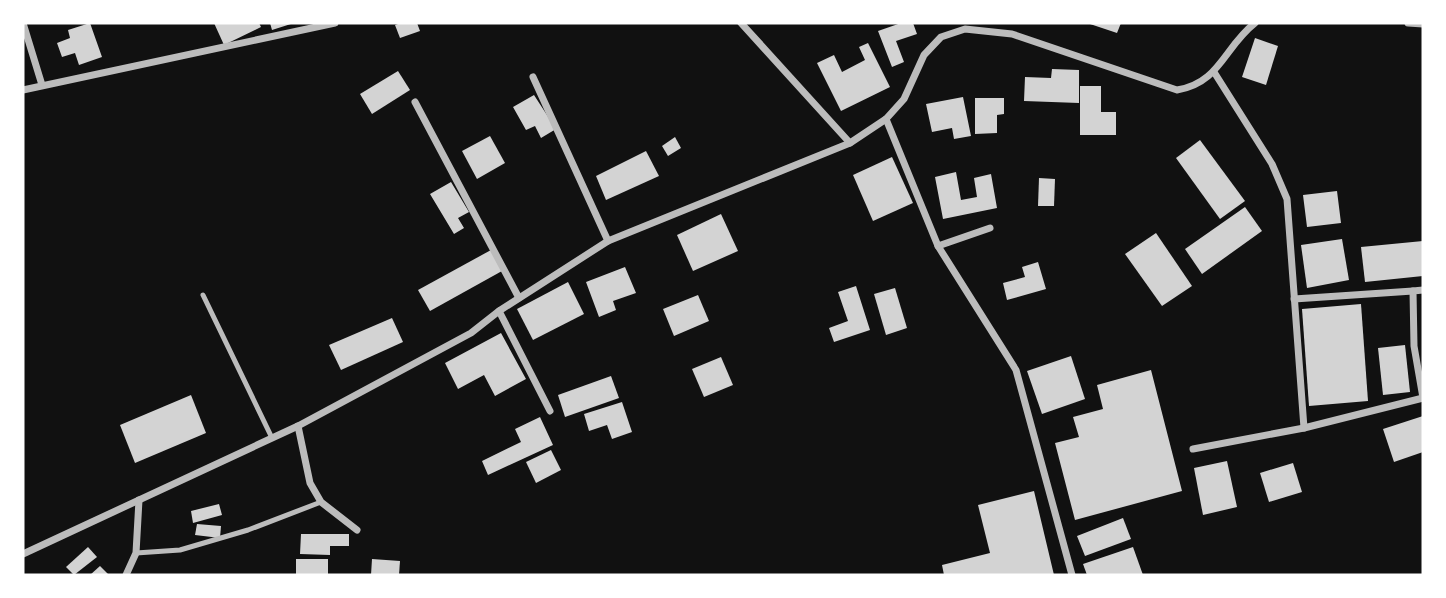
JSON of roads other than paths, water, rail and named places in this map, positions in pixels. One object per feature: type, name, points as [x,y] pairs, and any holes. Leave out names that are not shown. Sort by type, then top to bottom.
[{"type":"street","points":[[23,23],[43,85]]},
{"type":"street","points":[[23,90],[335,23]]},
{"type":"street","points":[[741,23],[850,143]]},
{"type":"street","points":[[23,554],[298,426],[471,333],[499,311],[608,241],[850,143],[886,119],[904,99],[924,55],[942,37],[965,29],[1012,34],[1177,90],[1197,87],[1214,72],[1245,30],[1255,23]]},
{"type":"street","points":[[1408,23],[1423,24]]},
{"type":"street","points":[[1214,72],[1272,164],[1287,199],[1304,428]]},
{"type":"street","points":[[533,77],[608,241]]},
{"type":"street","points":[[415,102],[519,298]]},
{"type":"street","points":[[886,119],[938,246],[1016,370],[1072,575]]},
{"type":"street","points":[[938,246],[990,228]]},
{"type":"street","points":[[1294,299],[1423,290]]},
{"type":"street","points":[[1193,449],[1304,428],[1423,398],[1414,346],[1413,291]]},
{"type":"street","points":[[499,311],[550,411]]},
{"type":"street","points":[[298,426],[310,483],[321,502],[357,530]]},
{"type":"street","points":[[126,575],[136,553],[139,500]]},
{"type":"lane","points":[[203,295],[272,438]]},
{"type":"lane","points":[[136,553],[180,550],[248,530],[321,502]]}]
